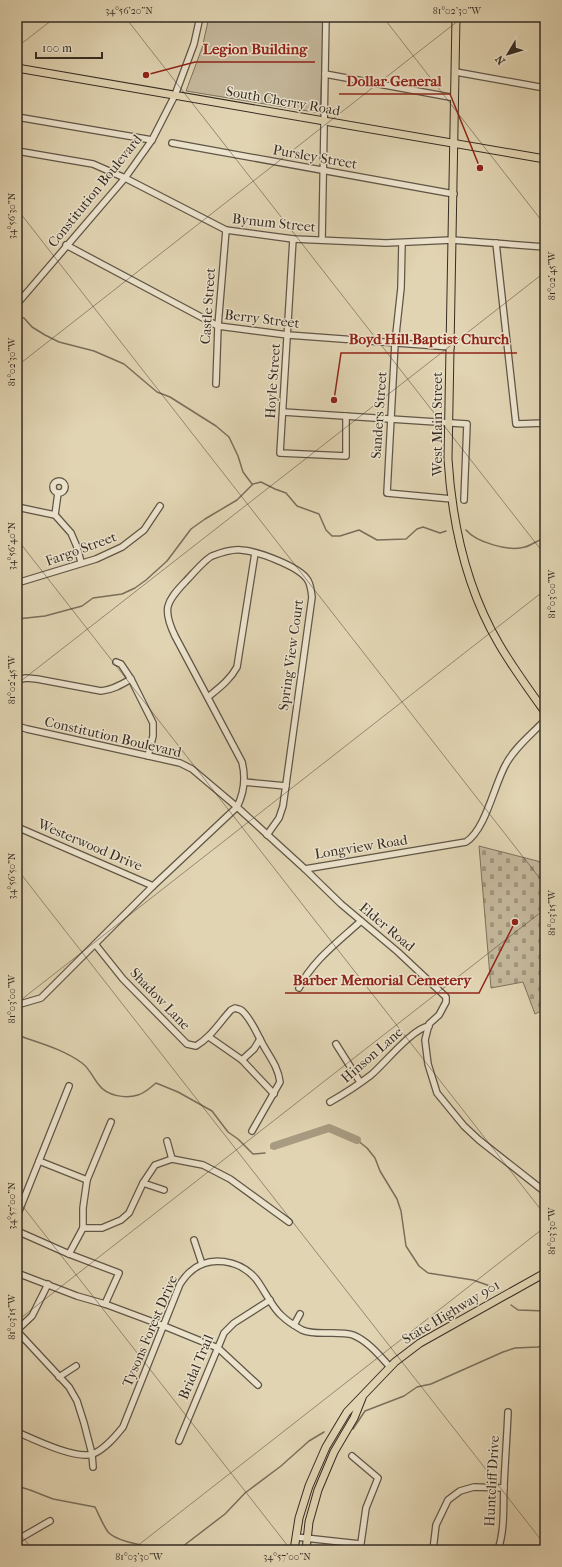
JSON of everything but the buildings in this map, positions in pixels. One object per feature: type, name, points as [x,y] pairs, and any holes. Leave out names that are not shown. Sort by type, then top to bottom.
[{"type":"main road","name":"West Main Street","points":[[456,17],[455,145],[448,459],[452,499],[462,555],[482,610],[502,650],[545,712]]},
{"type":"main road","name":"South Cherry Road","points":[[17,68],[455,145],[545,159]]},
{"type":"main road","name":"State Highway 901","points":[[294,1550],[299,1518],[309,1486],[326,1447],[347,1412],[390,1367],[420,1343],[545,1273]]},
{"type":"main road","points":[[306,1550],[310,1522],[318,1490],[334,1452],[354,1418],[362,1396]]},
{"type":"street","name":"Constitution Boulevard","points":[[17,304],[125,178],[152,140],[175,95],[194,44],[200,17]]},
{"type":"street","points":[[322,240],[326,17]]},
{"type":"street","points":[[456,72],[545,88]]},
{"type":"street","points":[[325,74],[455,98]]},
{"type":"street","points":[[17,117],[152,140]]},
{"type":"street","name":"Pursley Street","points":[[172,143],[454,194]]},
{"type":"street","name":"Bynum Street","points":[[17,151],[93,164],[125,178],[226,230],[294,239],[371,243],[452,240],[545,247]]},
{"type":"street","name":"Castle Street","points":[[216,384],[218,326],[226,230]]},
{"type":"street","name":"Hoyle Street","points":[[294,239],[280,453],[346,456],[346,416]]},
{"type":"street","name":"Sanders Street","points":[[402,243],[401,288],[395,343],[387,493],[452,499]]},
{"type":"street","points":[[496,243],[516,424],[545,423]]},
{"type":"street","name":"Berry Street","points":[[66,245],[218,326],[288,335],[451,347]]},
{"type":"street","points":[[283,412],[467,424],[464,500]]},
{"type":"street","points":[[55,515],[58,493]]},
{"type":"street","name":"Fargo Street","points":[[17,583],[110,554],[134,539],[144,530],[160,506]]},
{"type":"street","points":[[17,507],[55,515],[71,533],[81,562]]},
{"type":"street","name":"Spring View Court","points":[[237,808],[241,799],[244,782],[242,762],[168,622],[167,611],[170,601],[177,591],[210,557],[240,549],[286,564],[300,571],[308,580],[312,597],[283,806],[279,818],[267,835]]},
{"type":"street","points":[[208,697],[227,682],[233,676],[237,668],[255,553]]},
{"type":"street","points":[[116,662],[121,664],[131,679],[153,723],[153,736],[148,756]]},
{"type":"street","points":[[17,680],[26,678],[37,679],[101,691],[116,687],[131,679]]},
{"type":"street","name":"Longview Road","points":[[237,808],[305,869],[468,841],[478,830],[506,764],[515,751],[545,720]]},
{"type":"street","name":"Constitution Boulevard","points":[[17,726],[180,763],[192,769],[237,808]]},
{"type":"street","points":[[244,782],[286,786]]},
{"type":"street","points":[[17,1005],[41,998],[153,886],[237,808]]},
{"type":"street","name":"Westerwood Drive","points":[[17,827],[153,886]]},
{"type":"street","name":"Elder Road","points":[[305,869],[341,904],[398,952],[446,996],[446,1002],[439,1015],[429,1026],[425,1040],[428,1064],[437,1093],[464,1126],[479,1140],[545,1192]]},
{"type":"street","points":[[299,988],[304,976],[315,964],[361,921]]},
{"type":"street","name":"Shadow Lane","points":[[95,944],[123,979],[187,1044],[196,1046],[208,1037],[225,1016],[235,1008],[242,1011],[257,1032],[279,1074],[280,1082],[274,1094]]},
{"type":"street","name":"Hinson Lane","points":[[330,1102],[346,1093],[370,1075],[415,1033],[424,1027],[429,1026]]},
{"type":"street","points":[[208,1037],[242,1060],[274,1094],[252,1131]]},
{"type":"street","points":[[242,1060],[254,1048],[260,1039]]},
{"type":"street","points":[[336,1044],[360,1082]]},
{"type":"street","points":[[17,1216],[69,1086]]},
{"type":"street","points":[[69,1254],[83,1228],[83,1208],[87,1180],[111,1122]]},
{"type":"street","points":[[167,1141],[172,1159]]},
{"type":"street","points":[[83,1228],[102,1228],[121,1220],[129,1213],[155,1165],[172,1159],[203,1165],[230,1179],[289,1222]]},
{"type":"street","points":[[39,1161],[87,1180]]},
{"type":"street","points":[[144,1183],[164,1190]]},
{"type":"street","points":[[17,1231],[69,1254],[119,1273],[105,1304]]},
{"type":"street","points":[[194,1240],[202,1264]]},
{"type":"street","name":"Tysons Forest Drive","points":[[92,1454],[112,1441],[123,1427],[180,1284],[190,1271],[202,1264],[212,1261],[224,1261],[236,1264],[255,1278],[280,1316],[294,1325],[314,1333],[353,1335],[366,1343],[390,1367]]},
{"type":"street","points":[[17,1273],[77,1296],[105,1304],[164,1326],[218,1348],[258,1385]]},
{"type":"street","points":[[48,1284],[32,1316],[17,1331],[69,1388],[77,1401],[92,1454],[93,1467]]},
{"type":"street","name":"Bridal Trail","points":[[179,1441],[201,1384],[224,1333],[234,1323],[270,1300]]},
{"type":"street","points":[[294,1325],[300,1314]]},
{"type":"street","points":[[59,1377],[76,1366]]},
{"type":"street","name":"Huntcliff Drive","points":[[498,1550],[503,1530],[508,1412]]},
{"type":"street","points":[[17,1432],[74,1454],[92,1454]]},
{"type":"street","points":[[296,1536],[360,1547],[366,1508],[378,1478],[352,1456]]},
{"type":"street","points":[[433,1550],[436,1525],[448,1500],[460,1491],[474,1487],[504,1488]]},
{"type":"street","points":[[18,1537],[50,1521]]},
{"type":"green space","points":[[209,17],[324,17],[320,113],[186,91],[202,48]]},
{"type":"green space","points":[[479,846],[545,863],[545,1009],[535,1014],[523,982],[491,988]]},
{"type":"waterway","points":[[19,317],[24,318],[32,327],[59,342],[94,351],[124,364],[157,392],[170,397],[216,426],[229,437],[238,456],[243,472],[252,484]]},
{"type":"waterway","points":[[17,619],[45,616],[82,606],[93,598],[122,594],[135,588],[167,561],[191,529],[237,500],[253,484],[261,482],[286,493],[297,506],[319,514],[326,530],[332,536],[340,536],[359,530],[377,540],[406,539],[417,529],[423,527],[440,533],[446,531]]},
{"type":"waterway","points":[[466,530],[485,542],[510,548],[525,547],[545,538]]},
{"type":"waterway","points":[[17,1035],[51,1047],[75,1058],[87,1068],[102,1089],[117,1096],[128,1097],[138,1095],[156,1083],[178,1092],[212,1111],[228,1132],[238,1139],[253,1154],[265,1153]]},
{"type":"waterway","points":[[274,1146],[329,1128],[357,1140]]},
{"type":"waterway","points":[[357,1140],[367,1148],[375,1158],[380,1171],[397,1199],[401,1211],[406,1246],[419,1266],[428,1273],[473,1280],[493,1287]]},
{"type":"waterway","points":[[511,1305],[518,1310],[545,1311]]},
{"type":"waterway","points":[[353,1429],[365,1411],[404,1396],[417,1387],[431,1384],[515,1348],[538,1347],[545,1345]]},
{"type":"waterway","points":[[178,1550],[225,1514],[245,1493],[281,1466],[309,1441],[324,1432]]},
{"type":"waterway","points":[[17,1486],[53,1499],[95,1507],[106,1529],[113,1536],[134,1544],[164,1550]]},
{"type":"place","name":"Legion Building","points":[[146,75]]},
{"type":"place","name":"Dollar General","points":[[480,168]]},
{"type":"place","name":"Boyd Hill Baptist Church","points":[[334,400]]},
{"type":"place","name":"Barber Memorial Cemetery","points":[[515,922]]}]
